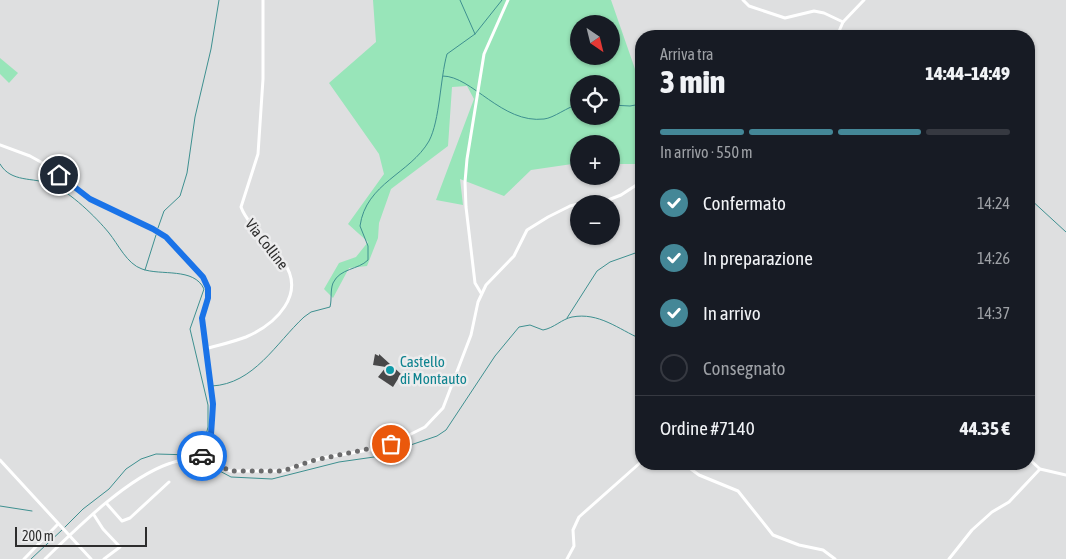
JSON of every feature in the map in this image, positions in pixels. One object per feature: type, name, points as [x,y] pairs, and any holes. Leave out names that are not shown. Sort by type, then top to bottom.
[{"type":"street","name":"Via Colline","points":[[205,349],[248,336],[274,320],[285,307],[293,288],[292,279],[284,262],[248,219],[241,207],[258,154],[263,79],[263,0]]},
{"type":"street","points":[[481,293],[475,283],[465,182],[484,54],[508,0]]},
{"type":"street","points":[[743,0],[749,6],[785,18],[814,11],[824,13],[844,22]]},
{"type":"street","points":[[840,30],[844,22],[864,0]]},
{"type":"street","points":[[0,145],[30,156],[48,166],[90,199],[153,229],[178,248],[203,277],[208,288],[208,298],[202,318],[213,404],[211,434],[202,456]]},
{"type":"street","points":[[46,559],[107,504],[142,477],[168,464],[202,456],[230,471],[283,471],[311,461],[386,446],[426,427],[443,408],[471,336],[478,302],[486,285],[514,256],[528,230],[548,216],[570,206],[608,200],[621,195],[635,186]]},
{"type":"street","points":[[0,460],[91,559]]},
{"type":"street","points":[[1035,464],[1040,469],[1066,475]]},
{"type":"street","points":[[567,559],[574,546],[573,530],[579,517],[635,467]]},
{"type":"street","points":[[949,559],[972,530],[992,512],[1013,498],[1040,469]]},
{"type":"street","points":[[692,470],[699,475],[738,490],[773,535],[799,545],[823,550],[835,559]]},
{"type":"street","points":[[107,504],[122,521],[130,518],[169,482]]},
{"type":"street","points":[[94,515],[103,529],[120,547],[104,559]]},
{"type":"street","points":[[24,559],[59,525]]},
{"type":"green space","points":[[373,0],[611,0],[616,15],[570,15],[570,65],[620,65],[620,26],[635,69],[635,164],[620,164],[620,135],[570,135],[570,164],[531,170],[504,196],[460,179],[463,205],[436,200],[474,99],[467,86],[452,87],[448,146],[391,189],[379,223],[378,238],[367,266],[349,268],[333,298],[324,289],[339,263],[356,257],[368,242],[348,224],[384,174],[379,154],[329,83],[376,42]]},
{"type":"green space","points":[[0,58],[18,73],[9,83],[0,74]]},
{"type":"building","name":"Castello di Montauto","points":[[375,354],[379,356],[379,354],[401,374],[393,387],[378,377],[386,367],[373,365]]},
{"type":"waterway","points":[[158,228],[164,211],[180,196],[187,173],[195,117],[211,49],[219,0]]},
{"type":"waterway","points":[[460,0],[475,34]]},
{"type":"waterway","points":[[212,386],[227,384],[252,370],[304,317],[311,312],[330,307],[332,286],[340,274],[368,260],[368,246],[360,226],[364,211],[379,189],[411,162],[429,141],[438,111],[447,54],[475,34],[502,0]]},
{"type":"waterway","points":[[443,76],[465,83],[501,108],[529,119],[548,118],[570,107]]},
{"type":"waterway","points":[[620,105],[635,105]]},
{"type":"waterway","points":[[0,164],[5,170],[16,177],[51,184],[66,193],[97,220],[132,263],[150,271],[185,275],[199,282],[204,289],[190,329],[208,405],[208,427],[204,443],[199,452],[192,455],[156,454],[141,459],[126,469],[109,489],[83,509],[65,527]]},
{"type":"waterway","points":[[1035,204],[1066,232]]},
{"type":"waterway","points":[[145,270],[156,235]]},
{"type":"waterway","points":[[567,318],[597,271],[610,262],[635,253]]},
{"type":"waterway","points":[[390,452],[437,436],[446,430],[495,356],[519,327],[530,325],[543,330],[572,317],[582,316],[608,322],[635,336]]},
{"type":"waterway","points":[[199,460],[231,477],[272,479],[339,462],[374,457],[386,453]]},
{"type":"waterway","points":[[0,506],[32,511]]},
{"type":"waterway","points":[[31,559],[62,530]]},
{"type":"way so far","points":[[202,456],[223,469],[230,471],[274,472],[290,470],[322,458],[375,449],[391,444]]},
{"type":"place","name":"Castello di Montauto","points":[[390,370]]},
{"type":"route","points":[[59,175],[90,199],[166,237],[203,277],[208,288],[208,298],[202,318],[213,404],[211,434],[202,456]]}]
